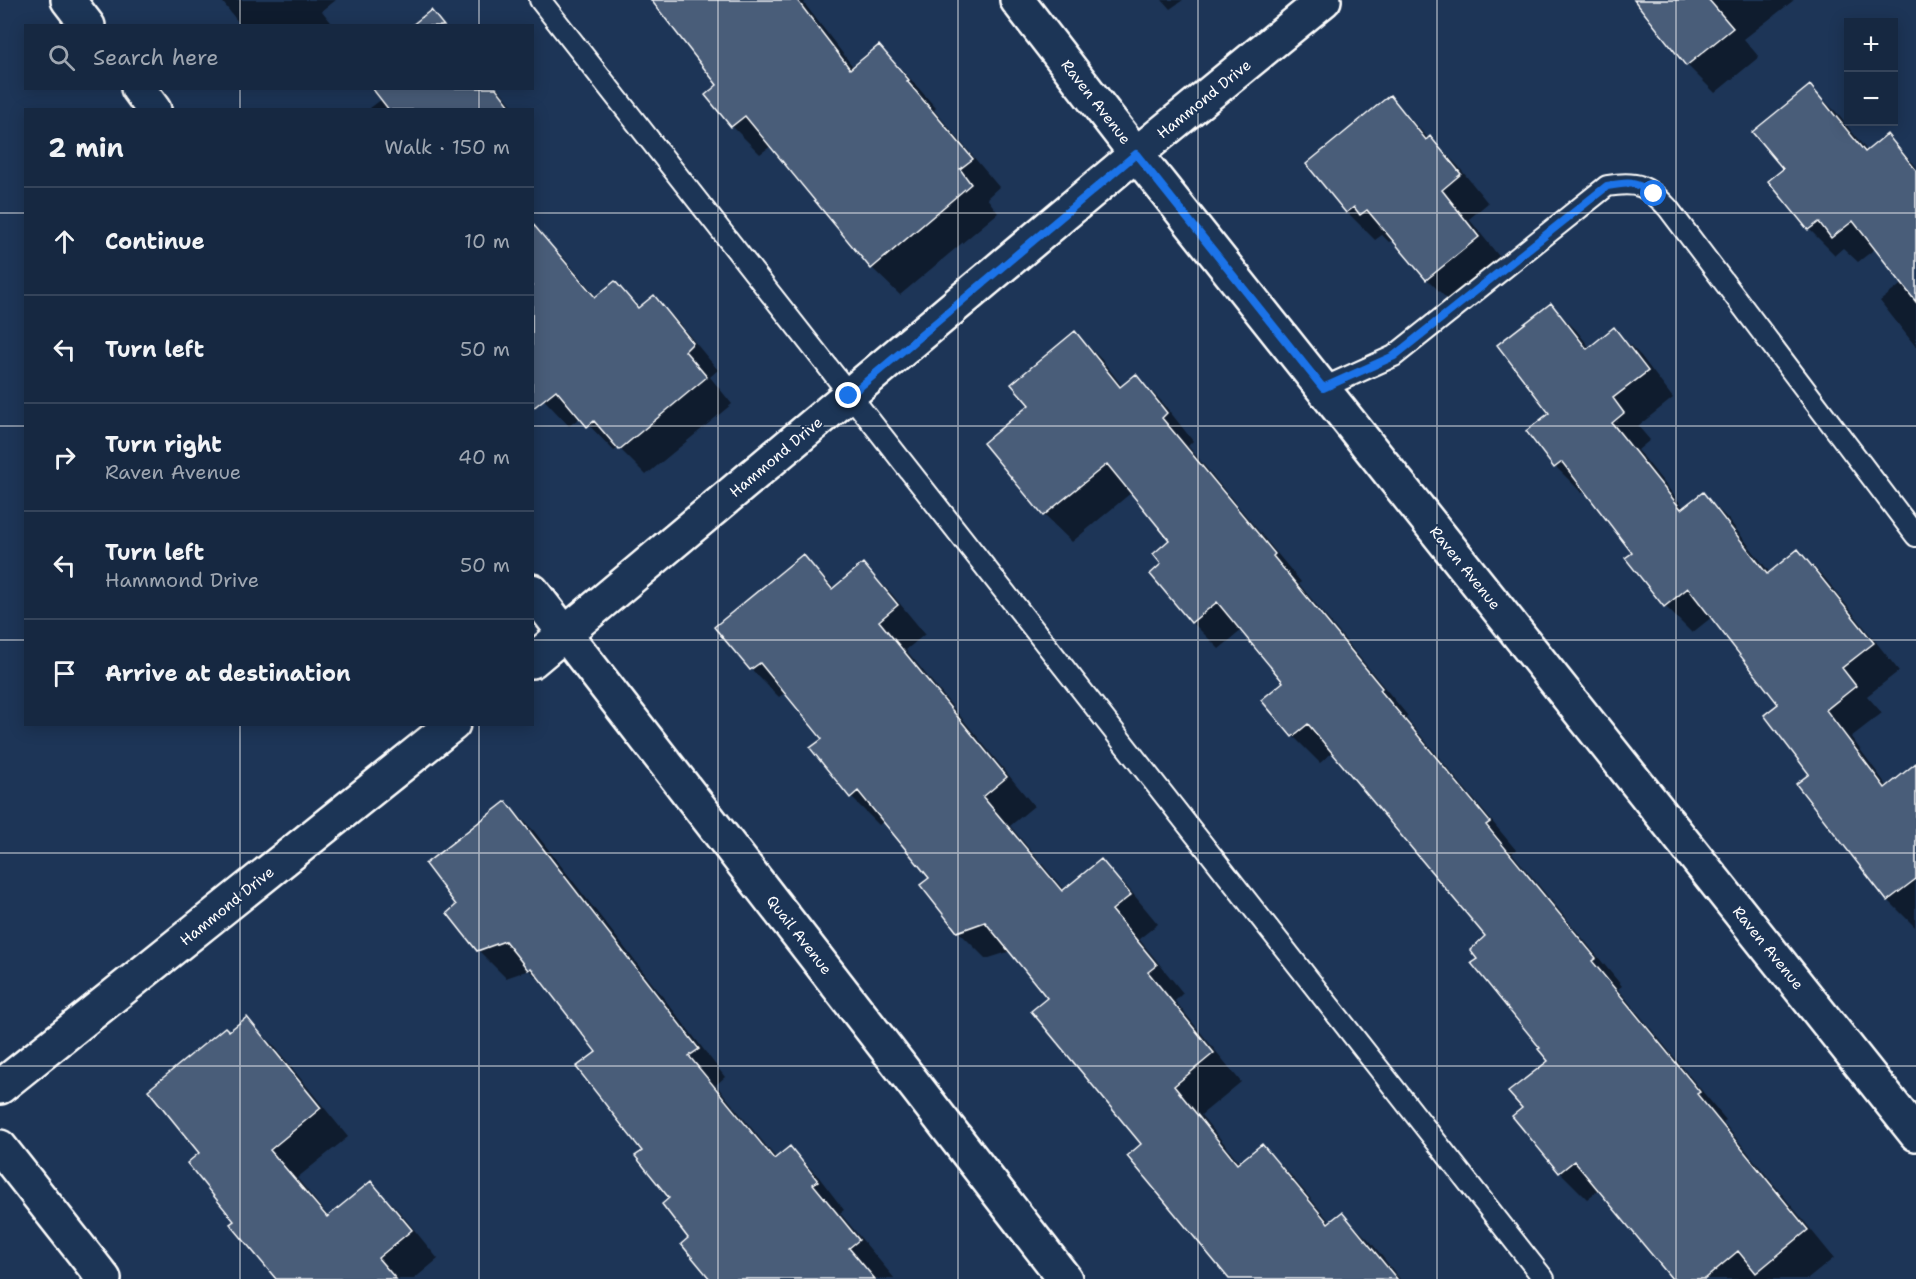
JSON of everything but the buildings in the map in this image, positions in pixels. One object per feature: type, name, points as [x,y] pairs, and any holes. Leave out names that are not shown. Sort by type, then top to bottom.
[{"type":"street","points":[[68,0],[86,24]]},
{"type":"street","name":"Raven Avenue","points":[[1017,0],[1136,154],[1916,1134]]},
{"type":"street","name":"Hammond Drive","points":[[534,659],[1136,154],[1324,0]]},
{"type":"street","points":[[139,90],[153,108]]},
{"type":"street","name":"Quail Avenue","points":[[534,593],[1065,1279]]},
{"type":"street","name":"Hammond Drive","points":[[0,1087],[451,726]]},
{"type":"street","points":[[0,1147],[104,1279]]},
{"type":"lane","points":[[540,0],[1544,1279]]},
{"type":"lane","points":[[1323,388],[1394,356],[1607,186],[1639,184],[1654,194],[1668,208],[1916,536]]},
{"type":"route","points":[[849,396],[1136,154],[1323,388],[1394,356],[1607,186],[1639,184],[1654,194]]}]
